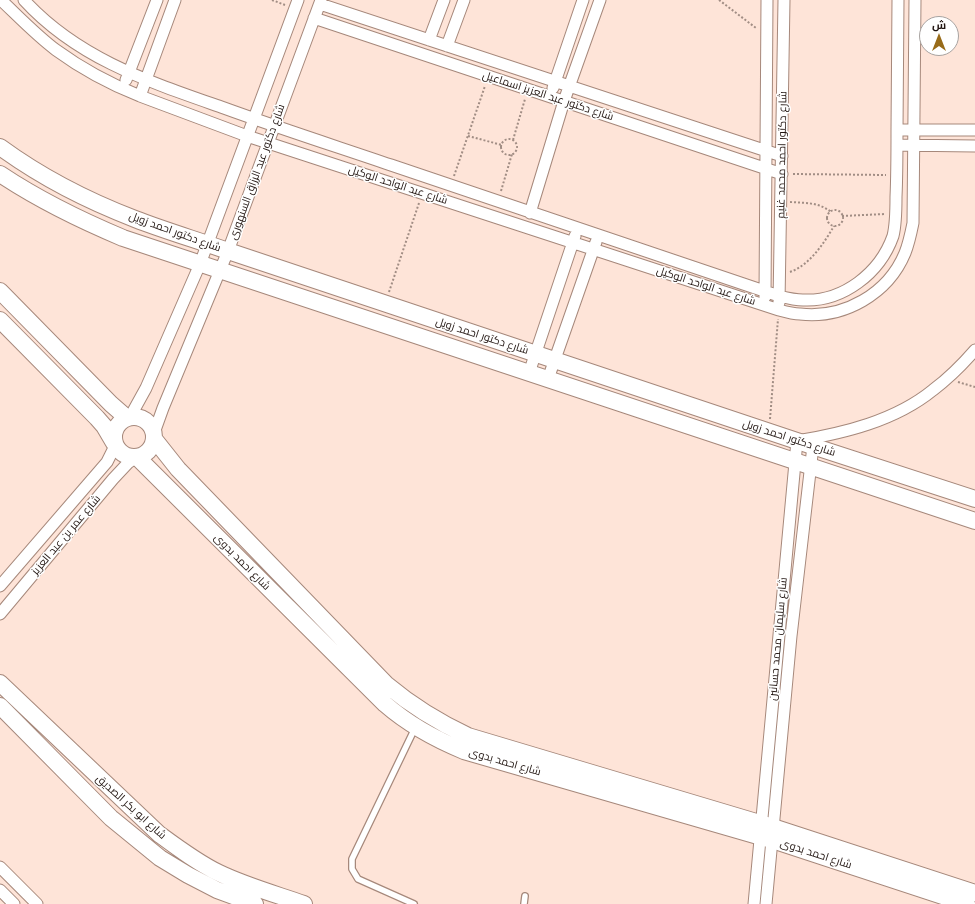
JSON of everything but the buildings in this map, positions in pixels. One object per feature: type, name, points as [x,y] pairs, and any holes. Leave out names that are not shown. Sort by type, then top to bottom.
[{"type":"street","name":"شارع عبد الواحد الوكيل","points":[[1,0],[55,49],[83,68],[122,89],[140,96],[247,136],[779,310],[816,315],[832,313],[848,308],[875,292],[887,281],[897,268],[910,239],[913,223],[915,0]]},
{"type":"street","points":[[12,11],[16,0]]},
{"type":"street","points":[[122,89],[157,0]]},
{"type":"street","points":[[140,96],[175,0]]},
{"type":"street","points":[[429,40],[444,0]]},
{"type":"street","points":[[447,46],[464,0]]},
{"type":"street","points":[[550,96],[583,0]]},
{"type":"street","points":[[530,213],[564,101],[600,0]]},
{"type":"street","name":"شارع دكتور احمد محمد غنيم","points":[[764,305],[768,0]]},
{"type":"street","name":"شارع دكتور احمد محمد غنيم","points":[[779,310],[784,0]]},
{"type":"street","name":"شارع عبد الواحد الوكيل","points":[[30,3],[52,26],[74,42],[97,57],[146,80],[274,126],[765,292],[804,300],[824,298],[843,292],[860,283],[874,269],[885,253],[893,235],[896,214],[897,175],[898,0]]},
{"type":"street","name":"شارع دكتور عبد الرزاق السنهورى","points":[[154,436],[163,408],[228,251],[320,2]]},
{"type":"street","name":"شارع دكتور عبد العزيز اسماعيل","points":[[320,2],[429,40],[782,156]]},
{"type":"street","points":[[26,24],[30,3]]},
{"type":"street","name":"شارع دكتور عبد الرزاق السنهورى","points":[[128,418],[146,388],[200,264],[297,5]]},
{"type":"street","name":"شارع دكتور عبد العزيز اسماعيل","points":[[314,18],[782,174]]},
{"type":"street","points":[[897,130],[975,130]]},
{"type":"street","points":[[897,146],[975,146]]},
{"type":"street","name":"شارع دكتور احمد زويل","points":[[0,147],[67,188],[135,219],[385,304],[975,499]]},
{"type":"street","name":"شارع دكتور احمد زويل","points":[[0,174],[52,205],[87,223],[123,238],[975,521]]},
{"type":"street","points":[[529,373],[577,228]]},
{"type":"street","points":[[548,379],[598,235]]},
{"type":"street","points":[[0,291],[111,404],[128,418]]},
{"type":"street","points":[[0,320],[97,418],[104,426],[115,444],[123,455],[136,458],[147,453],[153,445],[154,436],[152,427],[142,418],[128,418],[117,425],[114,437],[115,444]]},
{"type":"street","points":[[797,441],[832,435],[881,419],[908,407],[947,379],[975,350]]},
{"type":"street","name":"شارع احمد بدوى","points":[[154,436],[178,469],[387,685],[425,714],[446,726],[468,736],[767,831],[975,893]]},
{"type":"street","name":"شارع سليمان محمد حسانين","points":[[767,831],[797,441]]},
{"type":"street","name":"شارع عمر بن عبد العزيز","points":[[0,586],[107,462],[115,444]]},
{"type":"street","name":"شارع سليمان محمد حسانين","points":[[767,831],[813,446]]},
{"type":"street","name":"شارع احمد بدوى","points":[[136,458],[385,704],[416,728],[442,742],[464,751],[767,831],[967,904]]},
{"type":"street","name":"شارع عمر بن عبد العزيز","points":[[0,614],[113,478],[128,463],[136,458]]},
{"type":"street","name":"شارع ابو بكر الصديق","points":[[0,683],[159,834],[188,855],[218,873],[283,901],[304,904]]},
{"type":"street","name":"شارع ابو بكر الصديق","points":[[0,706],[111,818],[160,858],[217,890],[255,904]]},
{"type":"street","points":[[754,904],[767,831]]},
{"type":"street","points":[[766,904],[767,831]]},
{"type":"street","points":[[0,867],[36,904]]},
{"type":"street","points":[[0,890],[13,904],[25,892]]},
{"type":"lane","points":[[414,904],[358,879],[352,869],[352,859],[416,728]]},
{"type":"lane","points":[[524,896],[524,904]]},
{"type":"path","points":[[272,0],[297,5]]},
{"type":"path","points":[[719,0],[767,37]]},
{"type":"path","points":[[451,185],[488,77]]},
{"type":"path","points":[[498,202],[512,154],[517,147],[513,140],[528,89]]},
{"type":"path","points":[[468,136],[502,145]]},
{"type":"path","points":[[512,154],[504,152],[502,150],[502,145],[505,140],[513,140]]},
{"type":"path","points":[[782,174],[897,175]]},
{"type":"path","points":[[385,304],[422,193]]},
{"type":"path","points":[[780,276],[794,270],[813,255],[825,241],[834,226],[840,224],[843,219],[838,211],[831,212],[820,205],[813,203],[781,202]]},
{"type":"path","points":[[831,212],[827,217],[827,220],[834,226]]},
{"type":"path","points":[[842,216],[896,214]]},
{"type":"path","points":[[769,431],[779,310]]},
{"type":"path","points":[[947,379],[975,387]]}]
